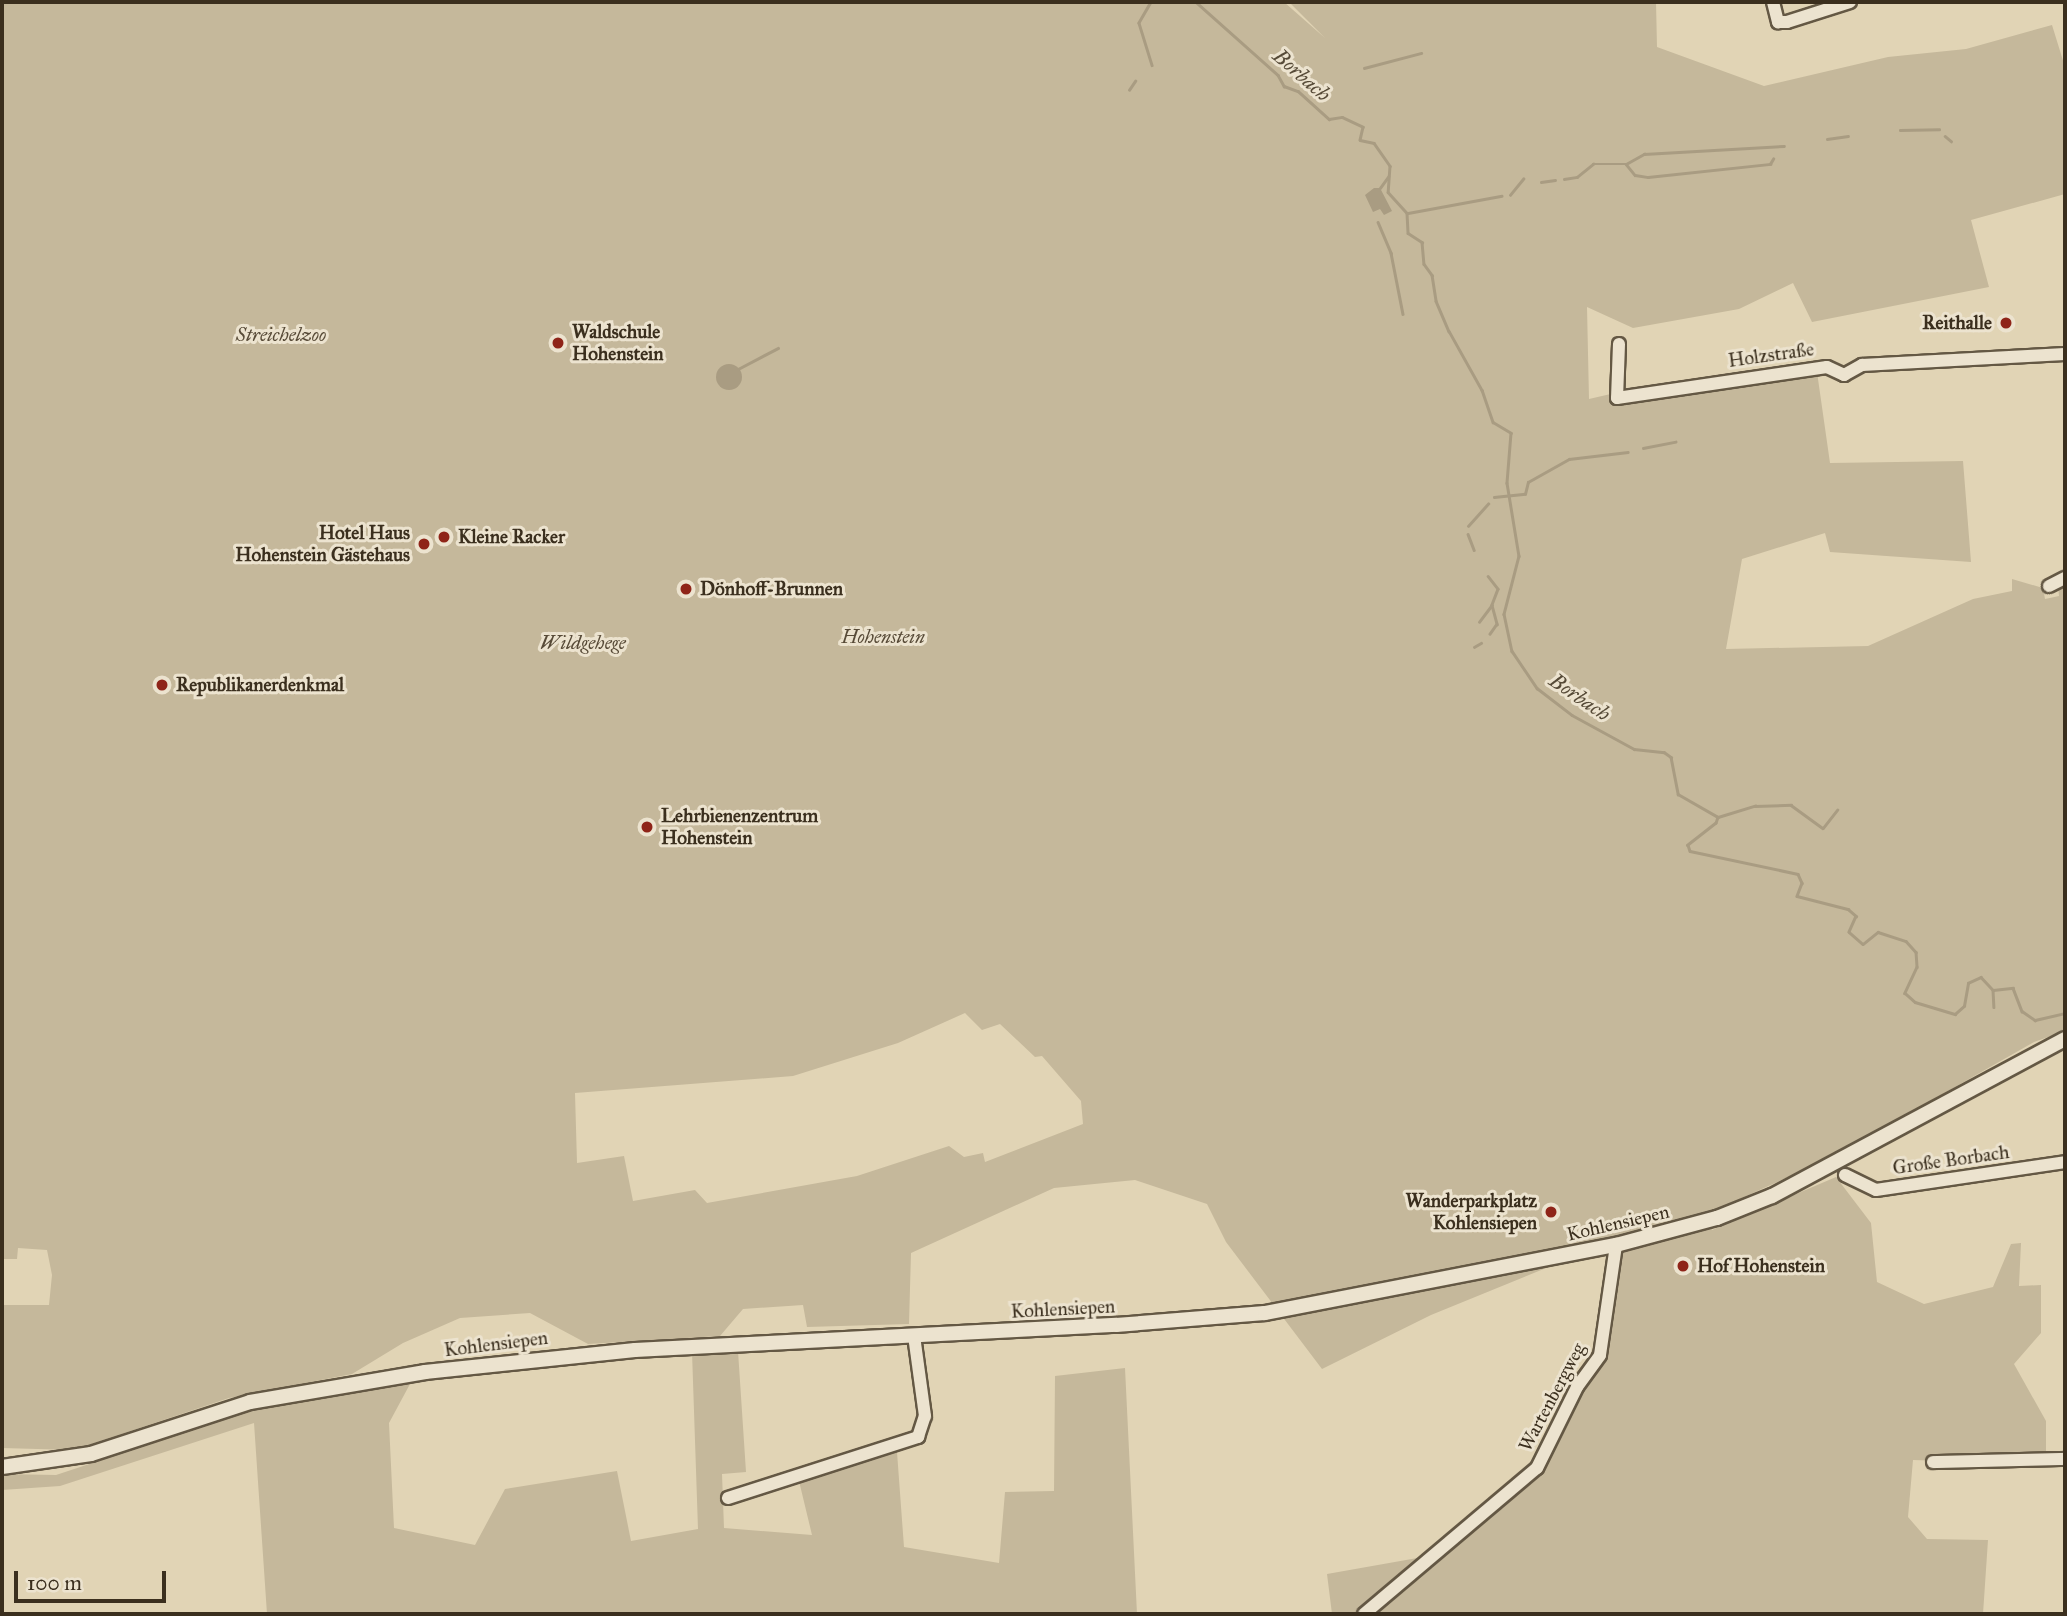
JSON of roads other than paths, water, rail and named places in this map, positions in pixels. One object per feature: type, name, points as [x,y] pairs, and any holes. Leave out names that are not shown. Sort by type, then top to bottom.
[{"type":"street","points":[[1773,2],[1778,22],[1787,22],[1850,2]]},
{"type":"street","name":"Holzstraße","points":[[1619,344],[1617,398],[1826,367],[1844,375],[1862,365],[2065,354]]},
{"type":"street","points":[[2049,586],[2065,578]]},
{"type":"street","name":"Kohlensiepen","points":[[2,1467],[21,1462],[92,1454],[250,1402],[425,1372],[611,1352],[1265,1313],[1616,1245],[1717,1218],[1772,1196],[2065,1039]]},
{"type":"street","name":"Große Borbach","points":[[1845,1175],[1877,1190],[2065,1162]]},
{"type":"street","name":"Wartenbergweg","points":[[1364,1614],[1537,1468],[1577,1387],[1600,1355],[1616,1245]]},
{"type":"street","points":[[728,1498],[918,1437],[925,1416],[914,1336]]},
{"type":"street","name":"Kohlensiepen","points":[[2,1456],[21,1462]]},
{"type":"street","points":[[1933,1462],[2065,1459]]},
{"type":"waterway","points":[[1151,2],[1139,23],[1152,65]]},
{"type":"waterway","name":"Borbach","points":[[1196,2],[1278,75],[1284,86],[1298,91],[1329,119],[1342,117],[1363,127],[1360,140],[1374,143],[1390,166],[1388,192],[1407,213],[1408,233],[1422,242],[1424,264],[1432,275],[1436,301],[1449,331],[1482,390],[1493,422],[1511,433],[1507,483],[1519,556],[1504,614],[1512,651],[1537,688],[1572,715],[1634,749],[1664,752],[1671,757],[1678,794],[1718,817],[1716,823],[1688,845],[1690,851],[1798,874],[1802,883],[1797,896],[1848,909],[1856,916],[1849,932],[1863,944],[1878,932],[1906,941],[1916,952],[1917,967],[1905,993],[1915,1002],[1955,1014],[1964,1006],[1968,983],[1981,977],[1993,990],[2013,988],[2022,1011],[2035,1020],[2065,1013]]},
{"type":"waterway","points":[[1364,68],[1421,53]]},
{"type":"waterway","points":[[1129,90],[1135,81]]},
{"type":"waterway","points":[[1900,130],[1939,129]]},
{"type":"waterway","points":[[1827,139],[1848,136]]},
{"type":"waterway","points":[[1945,136],[1951,141]]},
{"type":"waterway","points":[[1564,179],[1577,177],[1593,164],[1626,164],[1644,154],[1784,146]]},
{"type":"waterway","points":[[1626,164],[1635,175],[1648,177],[1770,164],[1773,159]]},
{"type":"waterway","name":"Borbach","points":[[1380,188],[1388,177]]},
{"type":"waterway","points":[[1510,195],[1523,179]]},
{"type":"waterway","points":[[1541,182],[1555,180]]},
{"type":"waterway","points":[[1408,213],[1501,196]]},
{"type":"waterway","points":[[1378,222],[1391,253],[1403,314]]},
{"type":"waterway","points":[[738,369],[778,348]]},
{"type":"waterway","points":[[1643,448],[1675,442]]},
{"type":"waterway","points":[[1494,497],[1525,494],[1528,482],[1569,459],[1628,452]]},
{"type":"waterway","points":[[1468,526],[1488,504]]},
{"type":"waterway","points":[[1468,534],[1474,550]]},
{"type":"waterway","points":[[1488,576],[1498,589],[1492,605],[1497,624],[1490,634]]},
{"type":"waterway","points":[[1479,622],[1492,605]]},
{"type":"waterway","points":[[1474,647],[1481,643]]},
{"type":"waterway","points":[[1718,817],[1755,806],[1791,805],[1823,828],[1837,810]]},
{"type":"waterway","points":[[1993,990],[1994,1007]]},
{"type":"place","name":"Reithalle","points":[[2006,323]]},
{"type":"place","name":"Waldschule Hohenstein","points":[[558,343]]},
{"type":"place","name":"Kleine Racker","points":[[444,537]]},
{"type":"place","name":"Hotel Haus Hohenstein Gästehaus","points":[[424,544]]},
{"type":"place","name":"Dönhoff-Brunnen","points":[[686,589]]},
{"type":"place","name":"Republikanerdenkmal","points":[[162,685]]},
{"type":"place","name":"Lehrbienenzentrum Hohenstein","points":[[647,827]]},
{"type":"place","name":"Wanderparkplatz Kohlensiepen","points":[[1551,1212]]},
{"type":"place","name":"Hof Hohenstein","points":[[1683,1266]]},
{"type":"park label","name":"Streichelzoo","points":[[281,335]]},
{"type":"park label","name":"Hohenstein","points":[[883,637]]},
{"type":"park label","name":"Wildgehege","points":[[583,643]]}]
